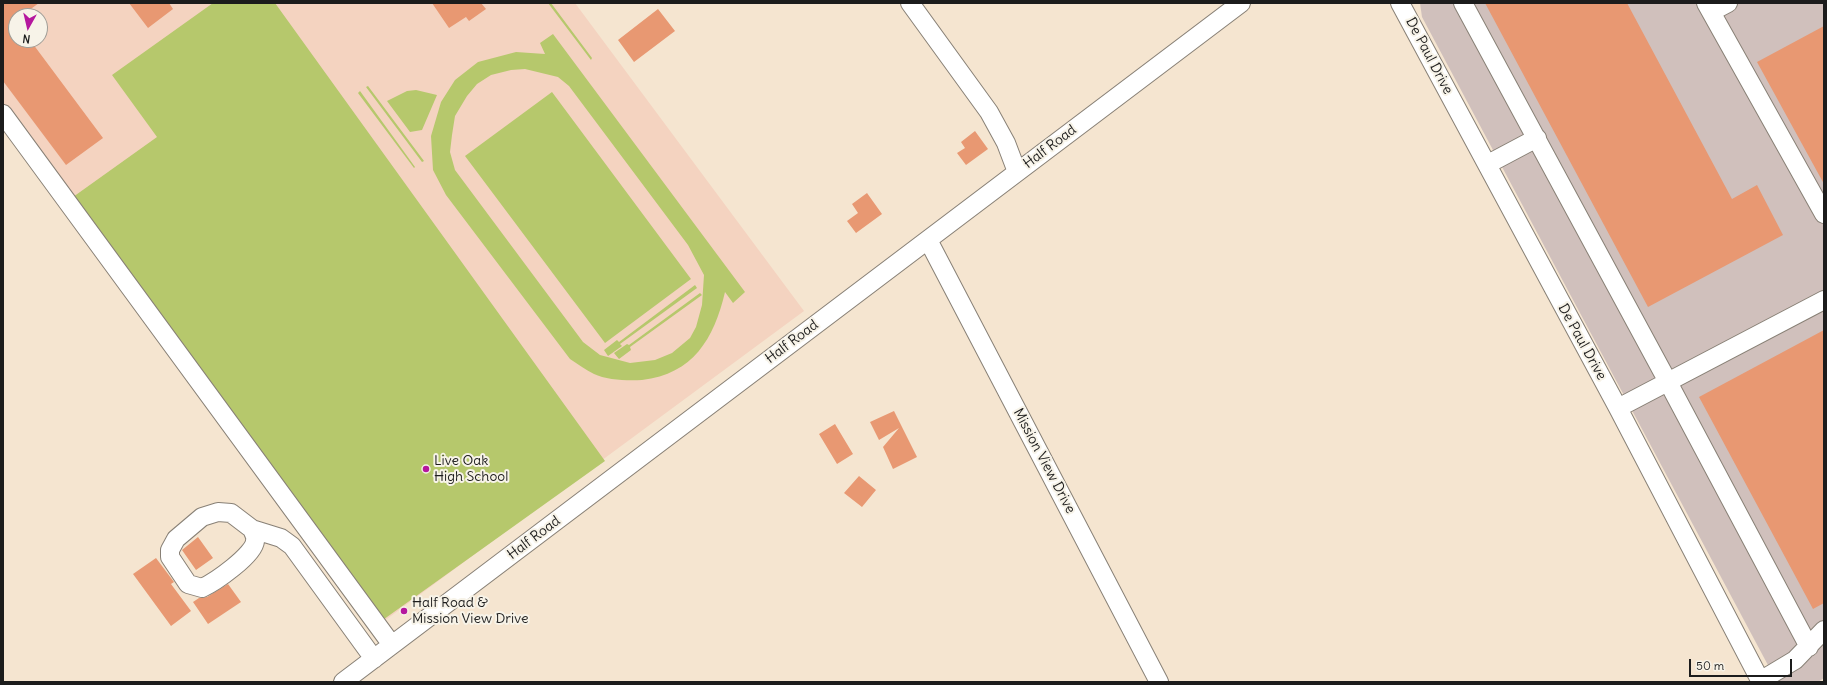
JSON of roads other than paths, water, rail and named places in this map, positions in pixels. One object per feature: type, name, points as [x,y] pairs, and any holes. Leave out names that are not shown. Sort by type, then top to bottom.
[{"type":"street","points":[[910,3],[989,112],[1006,143],[1017,172]]},
{"type":"street","name":"Half Road","points":[[347,681],[392,645],[1241,3]]},
{"type":"street","name":"De Paul Drive","points":[[1400,3],[1618,408],[1760,682]]},
{"type":"street","points":[[1463,3],[1537,138],[1809,647]]},
{"type":"street","points":[[1728,3],[1709,7],[1824,214]]},
{"type":"street","points":[[3,114],[392,645]]},
{"type":"street","points":[[1488,164],[1537,138]]},
{"type":"street","name":"Mission View Drive","points":[[928,240],[1159,682]]},
{"type":"street","points":[[1618,408],[1824,300]]},
{"type":"street","points":[[252,529],[256,540],[252,550],[214,583],[202,588],[188,584],[170,558],[170,550],[176,538],[202,517],[218,512],[231,513],[252,529],[282,538],[292,546],[374,659]]},
{"type":"street","points":[[1760,682],[1795,660],[1824,630]]},
{"type":"place","name":"Live Oak High School","points":[[426,469]]},
{"type":"place","name":"Half Road & Mission View Drive","points":[[404,611]]}]
